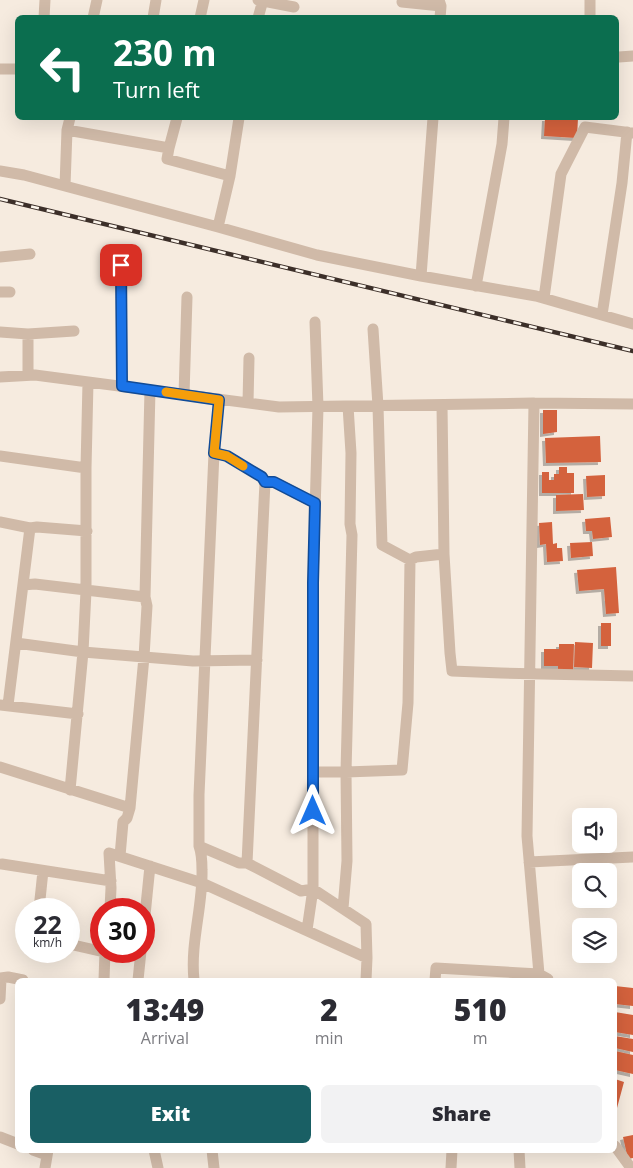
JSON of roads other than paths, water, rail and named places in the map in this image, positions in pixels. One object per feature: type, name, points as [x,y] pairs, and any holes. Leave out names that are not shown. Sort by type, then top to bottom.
[{"type":"street","points":[[44,15],[45,0]]},
{"type":"street","points":[[94,15],[97,0]]},
{"type":"street","points":[[153,15],[156,0]]},
{"type":"street","points":[[201,15],[204,0]]},
{"type":"street","points":[[258,15],[261,0],[294,7]]},
{"type":"street","points":[[590,0],[590,15]]},
{"type":"street","points":[[402,2],[440,8]]},
{"type":"street","points":[[619,57],[633,56]]},
{"type":"street","points":[[0,69],[15,69]]},
{"type":"street","points":[[65,186],[67,130],[70,120]]},
{"type":"street","points":[[176,120],[167,159],[230,176]]},
{"type":"street","points":[[218,227],[230,176],[239,120]]},
{"type":"street","points":[[421,276],[433,120]]},
{"type":"street","points":[[476,286],[502,144],[504,120]]},
{"type":"street","points":[[544,298],[561,174],[585,127],[630,132],[602,315]]},
{"type":"street","points":[[67,130],[169,148]]},
{"type":"street","points":[[0,171],[24,175],[317,255],[544,298],[633,324]]},
{"type":"street","points":[[0,257],[30,254]]},
{"type":"street","points":[[121,265],[122,386]]},
{"type":"street","points":[[184,395],[187,297]]},
{"type":"street","points":[[307,930],[313,889],[313,583],[318,406],[315,322]]},
{"type":"street","points":[[373,329],[378,406],[382,545],[410,560],[444,554]]},
{"type":"street","points":[[0,332],[28,334],[74,331]]},
{"type":"street","points":[[28,334],[28,375]]},
{"type":"street","points":[[248,403],[249,358]]},
{"type":"street","points":[[0,377],[35,375],[279,408],[534,403],[633,404]]},
{"type":"street","points":[[70,790],[84,652],[88,382]]},
{"type":"street","points":[[120,856],[122,822],[127,818],[130,808],[144,657],[147,606],[145,597],[150,390]]},
{"type":"street","points":[[194,978],[193,966],[202,883],[202,852],[199,846],[199,796],[214,453],[219,400]]},
{"type":"street","points":[[435,978],[436,968],[543,977],[527,836],[534,403]]},
{"type":"street","points":[[442,405],[444,554],[452,670],[633,676]]},
{"type":"street","points":[[343,908],[348,861],[346,772],[352,535],[350,524],[351,453],[348,406]]},
{"type":"street","points":[[214,453],[227,456],[262,477],[265,482],[247,863]]},
{"type":"street","points":[[0,456],[86,468]]},
{"type":"street","points":[[265,482],[274,482],[315,503]]},
{"type":"street","points":[[0,522],[30,528],[86,532]]},
{"type":"street","points":[[30,528],[16,643],[4,705],[78,714]]},
{"type":"street","points":[[313,772],[402,770],[408,703],[410,560]]},
{"type":"street","points":[[23,585],[35,584],[145,597]]},
{"type":"street","points":[[16,643],[84,652],[193,661],[256,660]]},
{"type":"street","points":[[0,767],[130,808]]},
{"type":"street","points":[[199,846],[239,863],[247,863],[301,891],[313,889],[366,924],[366,978]]},
{"type":"street","points":[[110,898],[110,853],[202,883],[367,958]]},
{"type":"street","points":[[529,862],[633,857]]},
{"type":"street","points":[[2,864],[111,881]]},
{"type":"street","points":[[147,898],[150,866]]},
{"type":"street","points":[[40,898],[43,871]]},
{"type":"street","points":[[104,963],[104,978]]},
{"type":"street","points":[[138,978],[140,963]]},
{"type":"street","points":[[0,999],[0,978],[15,978]]},
{"type":"street","points":[[0,1138],[15,1143]]},
{"type":"street","points":[[617,1149],[632,1168]]},
{"type":"street","points":[[45,1168],[48,1153]]},
{"type":"street","points":[[155,1153],[158,1168]]},
{"type":"street","points":[[212,1153],[214,1168]]},
{"type":"street","points":[[452,1153],[452,1168]]},
{"type":"street","points":[[519,1153],[520,1168]]},
{"type":"railway","points":[[0,199],[633,351]]}]
